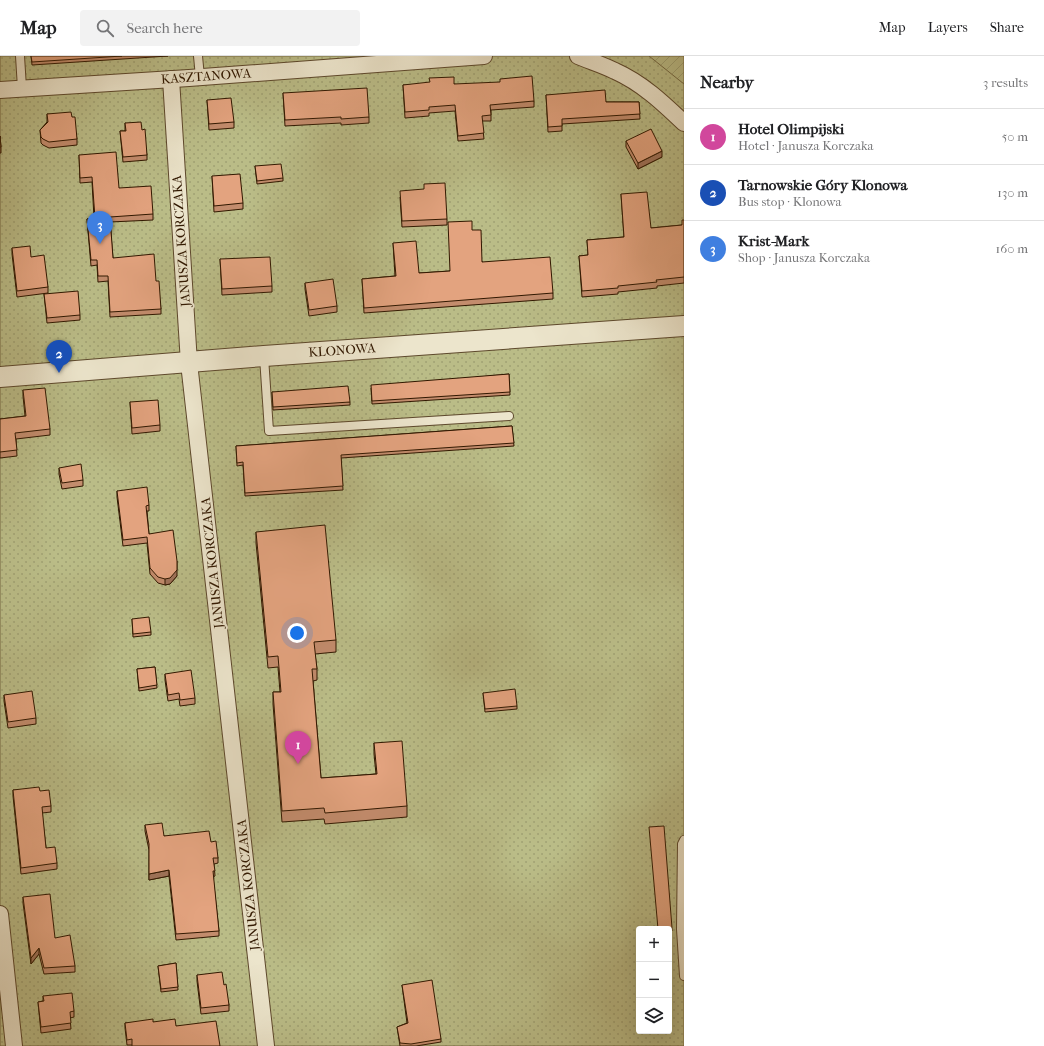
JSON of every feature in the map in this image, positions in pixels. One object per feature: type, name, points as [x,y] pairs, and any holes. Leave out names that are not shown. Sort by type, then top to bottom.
[{"type":"street","name":"KASZTANOWA","points":[[0,90],[200,77],[388,60],[484,56]]},
{"type":"street","points":[[578,56],[616,71],[641,85],[684,123]]},
{"type":"street","name":"JANUSZA KORCZAKA","points":[[171,79],[189,363],[266,1046]]},
{"type":"street","name":"KLONOWA","points":[[0,377],[264,356],[684,326]]},
{"type":"street","points":[[0,914],[14,1046]]},
{"type":"lane","points":[[20,56],[22,88]]},
{"type":"lane","points":[[198,56],[200,77]]},
{"type":"lane","points":[[264,356],[270,431],[508,416]]},
{"type":"lane","points":[[684,840],[682,844],[681,929],[684,976]]},
{"type":"green space","points":[[0,56],[684,56],[684,1046],[0,1046]]},
{"type":"green space","points":[[649,56],[684,56],[684,84]]},
{"type":"building","points":[[31,56],[122,56],[32,62]]},
{"type":"building","points":[[532,76],[534,101],[490,105],[491,115],[482,116],[484,133],[458,136],[455,105],[429,107],[429,110],[405,112],[403,85],[430,82],[429,78],[454,77],[454,84],[500,82],[500,79]]},
{"type":"building","points":[[367,88],[369,117],[285,120],[283,93]]},
{"type":"building","points":[[605,90],[606,102],[639,102],[640,114],[562,119],[562,126],[548,127],[546,95]]},
{"type":"building","points":[[231,98],[234,122],[209,124],[207,100]]},
{"type":"building","points":[[71,112],[72,117],[75,117],[77,139],[49,142],[41,137],[40,130],[48,122],[47,114]]},
{"type":"building","points":[[141,122],[142,130],[145,129],[147,155],[123,157],[120,131],[126,131],[125,123]]},
{"type":"building","points":[[651,129],[662,151],[638,163],[626,141]]},
{"type":"building","points":[[116,152],[119,188],[151,186],[153,214],[110,217],[113,258],[154,254],[156,281],[159,281],[161,309],[110,312],[108,276],[98,276],[97,260],[91,260],[87,219],[95,218],[92,177],[80,178],[79,155]]},
{"type":"building","points":[[281,164],[283,178],[257,181],[255,166]]},
{"type":"building","points":[[240,174],[243,203],[214,206],[212,176]]},
{"type":"building","points":[[445,183],[447,219],[402,221],[400,191],[424,189],[424,184]]},
{"type":"building","points":[[647,192],[651,228],[682,225],[682,220],[684,220],[684,277],[656,280],[657,282],[618,286],[618,288],[582,291],[579,256],[588,255],[587,240],[624,237],[621,194]]},
{"type":"building","points":[[472,221],[472,230],[481,230],[482,262],[550,257],[553,293],[364,308],[362,279],[396,276],[393,243],[416,241],[419,273],[450,271],[448,222]]},
{"type":"building","points":[[30,246],[31,257],[44,255],[48,287],[17,291],[12,248]]},
{"type":"building","points":[[270,257],[272,286],[222,289],[220,259]]},
{"type":"building","points":[[333,279],[337,306],[309,310],[305,283]]},
{"type":"building","points":[[78,291],[80,315],[47,318],[44,294]]},
{"type":"building","points":[[509,374],[510,392],[372,401],[371,385]]},
{"type":"building","points":[[348,386],[350,402],[273,407],[272,392]]},
{"type":"building","points":[[45,388],[50,429],[15,433],[17,450],[0,452],[0,419],[26,416],[23,390]]},
{"type":"building","points":[[158,400],[160,425],[132,428],[130,402]]},
{"type":"building","points":[[512,426],[514,443],[341,455],[343,486],[245,493],[243,462],[237,463],[236,446]]},
{"type":"building","points":[[81,464],[83,480],[62,483],[59,468]]},
{"type":"building","points":[[147,487],[149,505],[146,506],[149,534],[173,530],[177,570],[170,578],[165,579],[158,577],[150,568],[147,537],[123,540],[117,491]]},
{"type":"building","points":[[325,525],[336,640],[314,642],[317,669],[312,669],[321,778],[377,774],[374,743],[402,741],[407,806],[325,813],[324,808],[282,811],[273,692],[281,692],[278,656],[268,657],[256,532]]},
{"type":"building","points":[[149,617],[151,632],[133,634],[132,619]]},
{"type":"building","points":[[155,667],[157,685],[139,688],[137,669]]},
{"type":"building","points":[[191,670],[195,698],[180,700],[179,693],[168,695],[165,674]]},
{"type":"building","points":[[515,689],[517,706],[485,709],[483,693]]},
{"type":"building","points":[[32,691],[36,718],[8,722],[4,695]]},
{"type":"building","points":[[39,787],[40,791],[49,790],[51,806],[42,807],[46,848],[55,847],[57,863],[21,868],[13,790]]},
{"type":"building","points":[[162,823],[164,836],[209,831],[211,842],[216,841],[218,858],[213,858],[215,871],[213,871],[219,931],[176,934],[169,870],[149,874],[149,844],[145,825]]},
{"type":"building","points":[[664,826],[672,926],[658,926],[649,827]]},
{"type":"building","points":[[50,894],[55,938],[70,935],[75,966],[44,968],[39,948],[31,958],[23,897]]},
{"type":"building","points":[[176,963],[178,987],[161,989],[158,966]]},
{"type":"building","points":[[222,972],[224,985],[226,984],[229,1005],[201,1008],[197,975]]},
{"type":"building","points":[[432,980],[441,1039],[411,1044],[400,1043],[397,1027],[408,1023],[402,985]]},
{"type":"building","points":[[72,993],[74,1011],[70,1012],[71,1023],[41,1027],[38,1002],[44,1001],[43,996]]},
{"type":"building","points":[[153,1019],[153,1022],[175,1019],[176,1026],[216,1021],[220,1046],[132,1046],[132,1039],[127,1040],[125,1023]]},
{"type":"place","name":"Krist-Mark","points":[[100,244]]},
{"type":"place","name":"Tarnowskie Góry Klonowa","points":[[59,373]]},
{"type":"place","name":"Hotel Olimpijski","points":[[298,764]]}]
